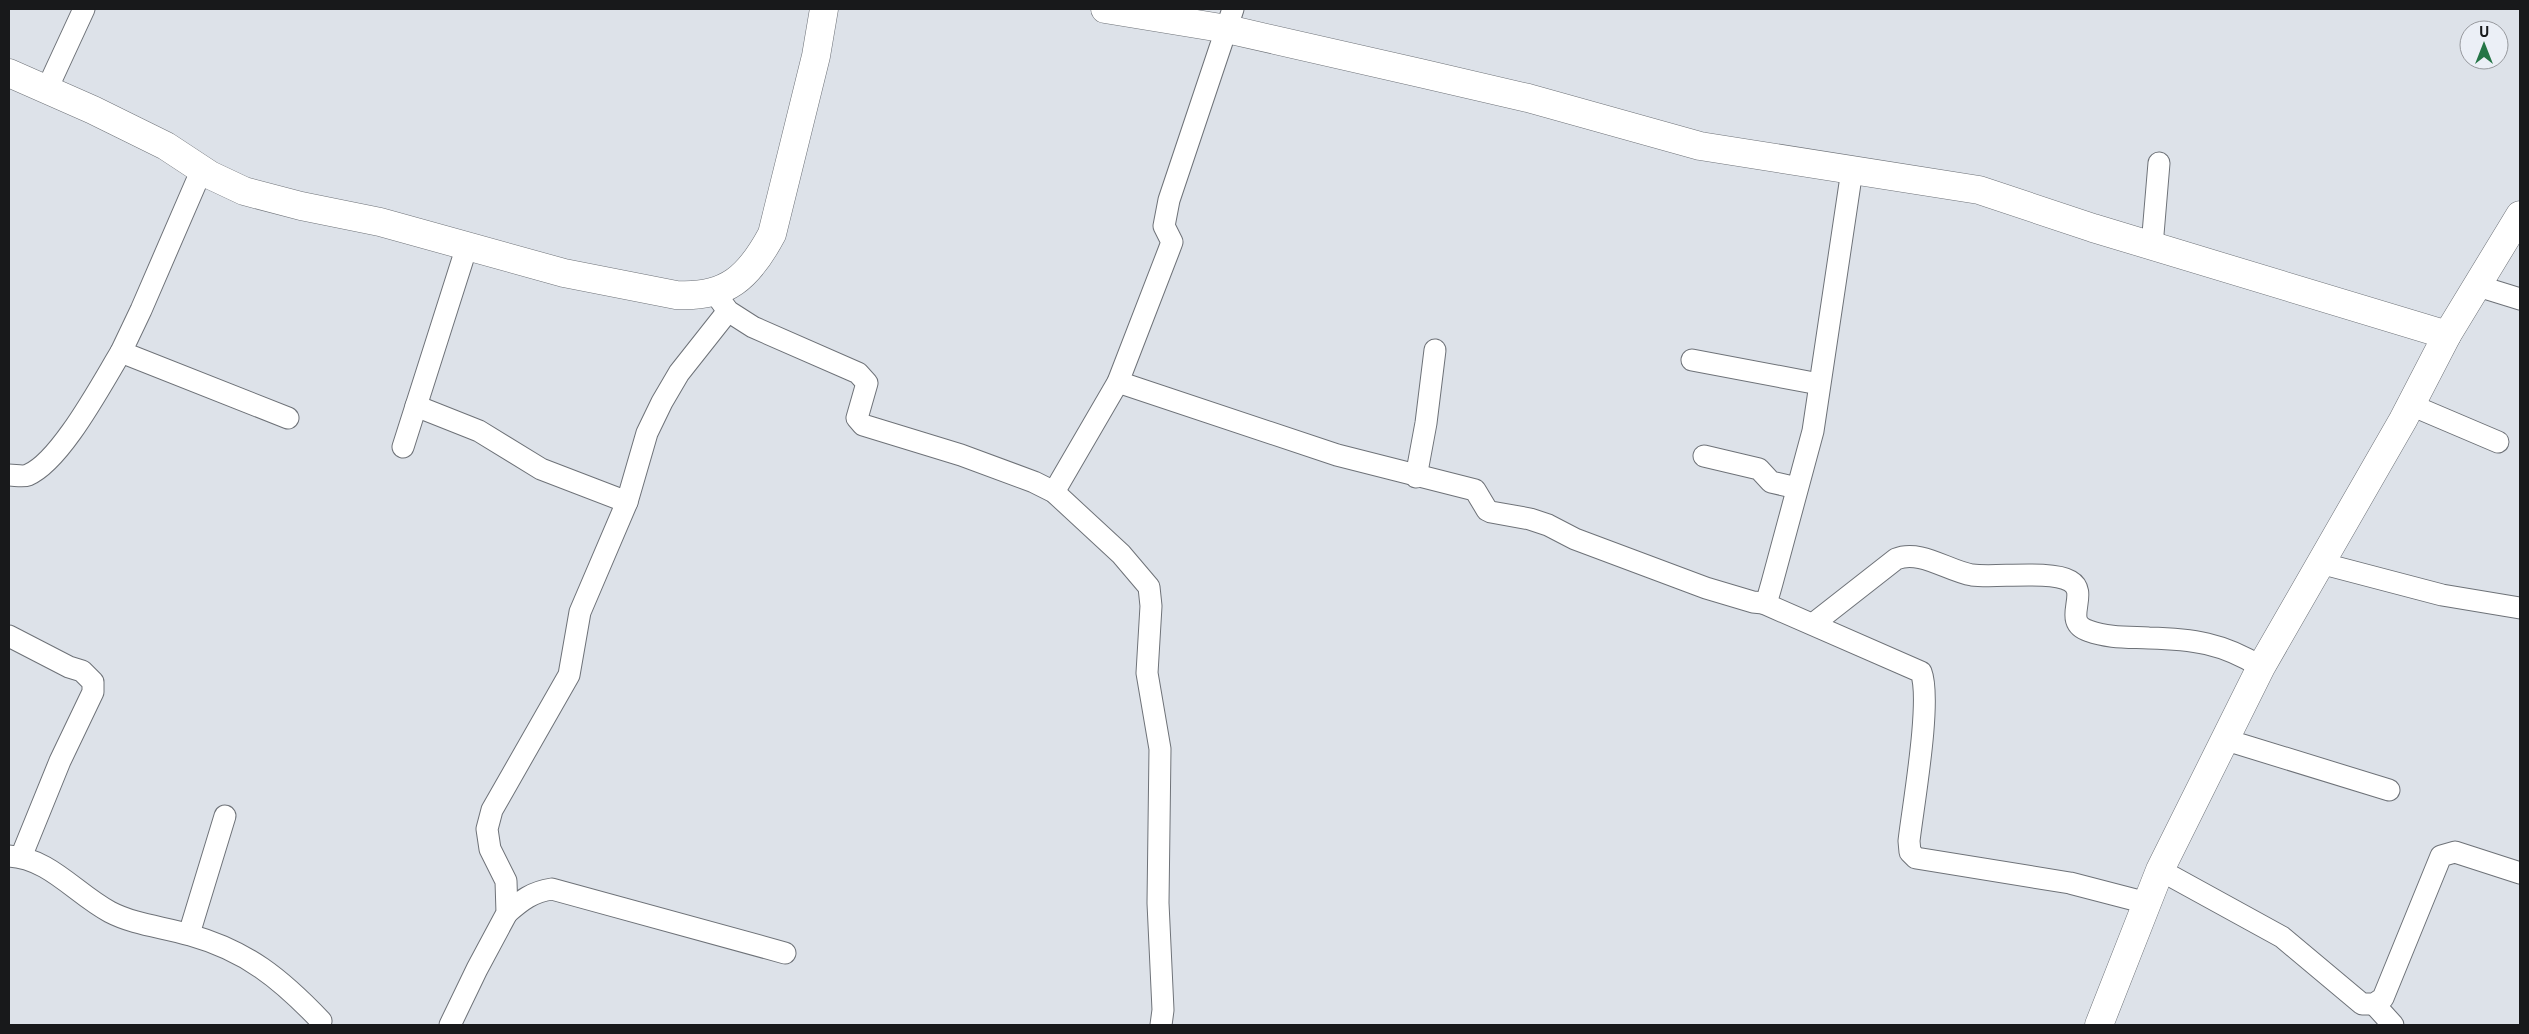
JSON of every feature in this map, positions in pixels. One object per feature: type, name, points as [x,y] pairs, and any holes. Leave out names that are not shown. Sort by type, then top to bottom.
[{"type":"street","points":[[47,90],[84,9]]},
{"type":"street","points":[[507,913],[506,881],[490,850],[487,829],[492,810],[569,675],[580,612],[627,502],[647,433],[662,402],[721,302],[760,257],[772,234],[816,56],[824,9]]},
{"type":"street","points":[[1105,9],[1230,19],[1700,146],[1979,190],[2152,246],[2447,335]]},
{"type":"street","points":[[1054,492],[1118,382],[1172,242],[1164,226],[1169,200],[1195,117],[1230,19]]},
{"type":"street","points":[[9,73],[166,146],[202,169],[244,190],[301,206],[380,222],[564,273],[721,302],[753,327],[858,373],[866,383],[857,418],[863,425],[961,456],[1034,482],[1054,492],[1121,554],[1142,576],[1149,587],[1151,606],[1146,674],[1160,749],[1158,903],[1163,1010],[1161,1025]]},
{"type":"street","points":[[2152,246],[2159,163]]},
{"type":"street","points":[[9,475],[26,476],[39,468],[56,452],[121,352],[202,169]]},
{"type":"street","points":[[1763,603],[1768,597],[1813,431],[1852,170]]},
{"type":"street","points":[[2099,1025],[2160,870],[2260,667],[2411,405],[2447,335],[2520,215]]},
{"type":"street","points":[[403,447],[466,246]]},
{"type":"street","points":[[2478,286],[2520,299]]},
{"type":"street","points":[[1416,477],[1426,422],[1435,350]]},
{"type":"street","points":[[121,352],[288,418]]},
{"type":"street","points":[[1692,360],[1819,384]]},
{"type":"street","points":[[1118,382],[1337,455],[1416,477],[1474,490],[1487,510],[1491,512],[1548,525],[1575,539],[1706,588],[1753,602],[1763,603],[1921,672],[1924,681],[1922,729],[1908,841],[1910,852],[1916,858],[2070,883],[2147,903]]},
{"type":"street","points":[[2411,405],[2498,442]]},
{"type":"street","points":[[416,406],[471,427],[541,469],[627,502]]},
{"type":"street","points":[[1704,456],[1759,469],[1771,482],[1797,488]]},
{"type":"street","points":[[1813,624],[1896,559],[1909,556],[1973,575],[2002,574],[2065,578],[2075,584],[2078,591],[2076,622],[2080,628],[2108,637],[2172,639],[2207,643],[2233,650],[2260,667]]},
{"type":"street","points":[[2320,563],[2442,595],[2520,608]]},
{"type":"street","points":[[9,636],[69,667],[82,671],[93,682],[93,692],[15,856],[44,866],[111,913],[133,921],[189,934],[227,946],[260,965],[291,991],[323,1024]]},
{"type":"street","points":[[2223,739],[2389,790]]},
{"type":"street","points":[[189,934],[225,816]]},
{"type":"street","points":[[2160,870],[2282,937],[2362,1004],[2374,1004],[2383,998],[2441,856],[2455,852],[2520,873]]},
{"type":"street","points":[[450,1025],[476,969],[507,913],[524,898],[536,891],[552,888],[785,953]]},
{"type":"street","points":[[2374,1004],[2393,1025]]}]
